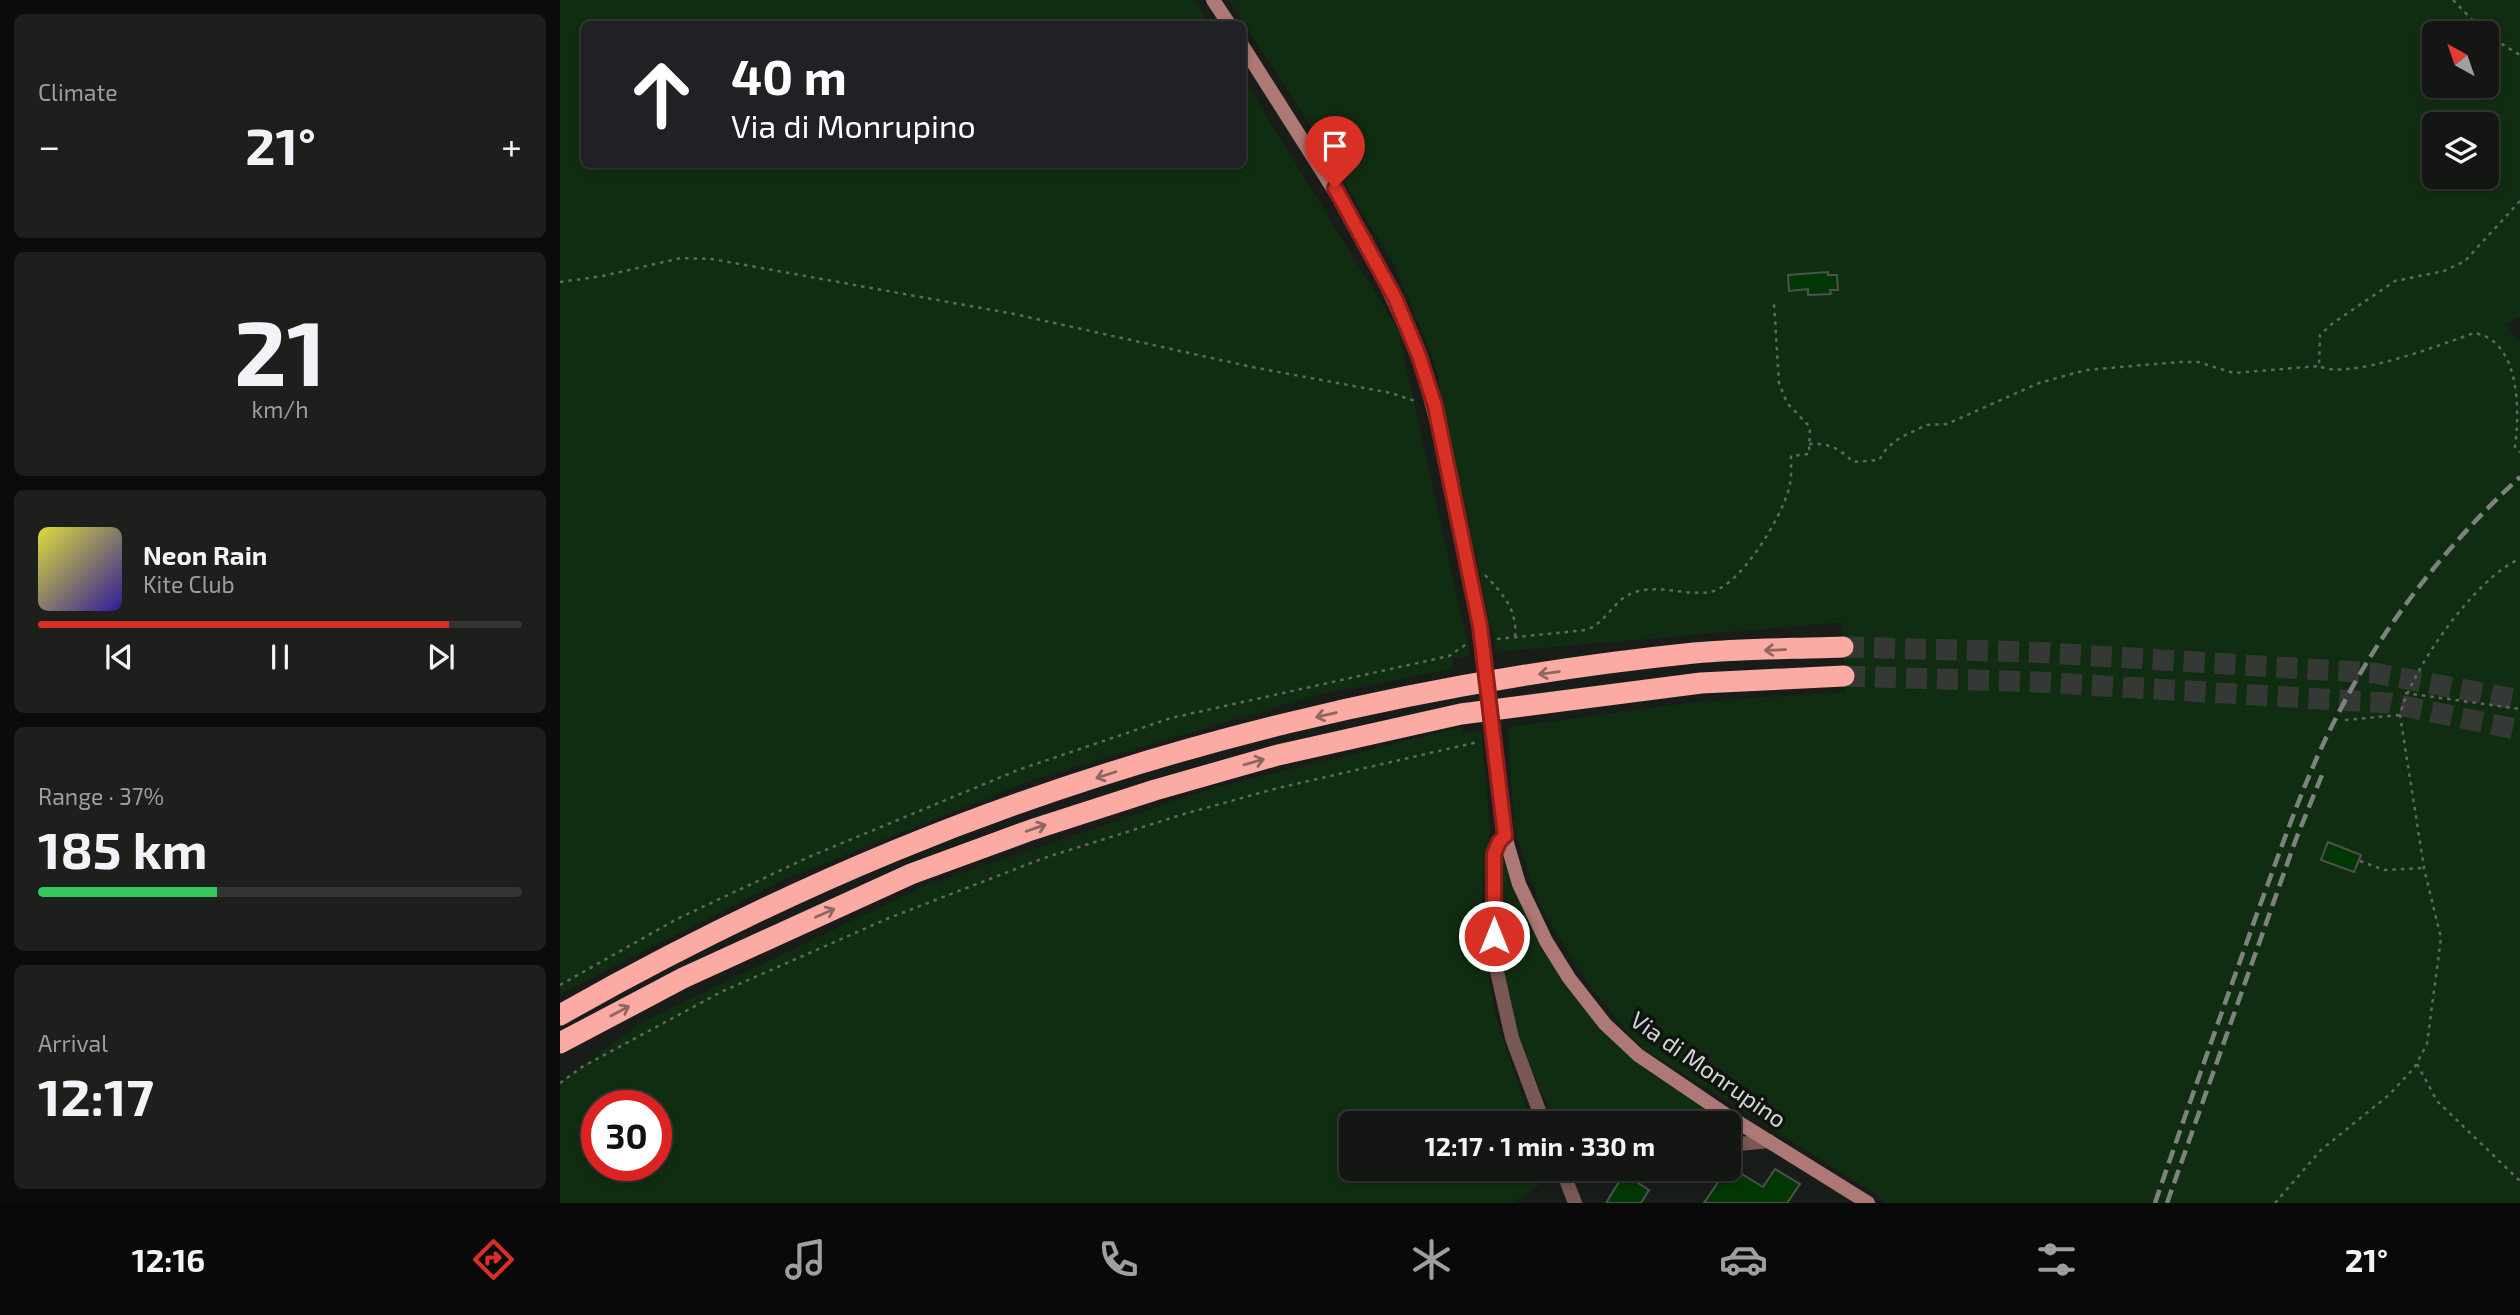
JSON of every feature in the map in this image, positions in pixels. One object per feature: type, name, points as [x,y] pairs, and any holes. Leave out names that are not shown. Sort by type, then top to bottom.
[{"type":"highway","points":[[560,1014],[667,955],[894,851],[1135,765],[1265,729],[1401,698],[1511,678],[1696,653],[1843,647]]},
{"type":"highway","points":[[560,1043],[683,978],[911,874],[1031,830],[1155,790],[1278,755],[1461,714],[1700,683],[1844,676]]},
{"type":"main road","points":[[1213,0],[1227,21]]},
{"type":"main road","name":"Via di Monrupino","points":[[1246,52],[1365,239],[1407,326],[1435,406],[1483,647],[1505,836],[1519,884],[1537,925],[1569,978],[1605,1024],[1638,1055],[1868,1203]]},
{"type":"street","points":[[1505,836],[1494,854],[1494,958],[1512,1038],[1539,1111]]},
{"type":"street","points":[[1741,1144],[1769,1141]]},
{"type":"street","points":[[1568,1181],[1575,1203]]},
{"type":"path","points":[[2453,0],[2473,21]]},
{"type":"path","points":[[2499,42],[2520,55]]},
{"type":"path","points":[[2319,366],[2319,335],[2333,323],[2395,281],[2444,271],[2465,261],[2520,201]]},
{"type":"path","points":[[560,282],[603,276],[681,258],[712,259],[1014,314],[1226,362],[1391,393],[1435,406]]},
{"type":"path","points":[[1483,647],[1515,638],[1586,630],[1598,626],[1613,606],[1626,595],[1639,591],[1663,588],[1711,592],[1727,584],[1758,551],[1789,489],[1791,456],[1809,454],[1810,427],[1787,403],[1779,383],[1774,304]]},
{"type":"path","points":[[1809,444],[1825,443],[1837,447],[1853,462],[1879,460],[1901,437],[1927,425],[1947,424],[2039,383],[2086,370],[2179,362],[2198,362],[2234,373],[2319,366],[2327,370],[2360,368],[2474,333],[2491,339],[2510,365],[2517,414],[2515,447],[2520,452]]},
{"type":"path","points":[[1466,558],[1504,598],[1517,620],[1515,638]]},
{"type":"path","points":[[2275,1203],[2321,1150],[2390,1094],[2417,1063],[2427,1044],[2441,938],[2424,869],[2400,715],[2405,693],[2433,646],[2505,565],[2520,560]]},
{"type":"path","points":[[2405,693],[2520,709]]},
{"type":"path","points":[[2345,720],[2400,715]]},
{"type":"path","points":[[560,1083],[629,1041],[757,976],[889,918],[969,890],[1044,858],[1184,814],[1495,734]]},
{"type":"path","points":[[2360,862],[2384,870],[2424,869]]},
{"type":"path","points":[[2417,1063],[2437,1101],[2520,1181]]},
{"type":"green space","points":[[560,0],[1194,0],[1208,21],[581,21],[581,168],[1246,168],[1246,83],[1398,330],[1470,656],[1452,658],[1453,669],[1316,695],[1035,779],[785,879],[560,994]]},
{"type":"green space","points":[[1229,0],[2520,0],[2520,317],[2506,324],[2520,343],[2520,1203],[1885,1203],[1876,1194],[1642,1048],[1590,987],[1541,907],[1514,827],[1508,727],[1697,702],[1846,692],[1842,622],[1496,652],[1435,364],[1395,266],[1246,26],[1246,21],[1243,21]]},
{"type":"green space","points":[[1462,727],[1463,734],[1481,730],[1490,829],[1480,916],[1494,1011],[1527,1111],[1339,1111],[1339,1181],[1545,1181],[1512,1203],[560,1203],[560,1083],[640,1023],[924,886],[1215,788]]},
{"type":"green space","points":[[1502,856],[1531,925],[1601,1030],[1653,1074],[1711,1111],[1550,1111],[1517,1038],[1497,959]]},
{"type":"building","points":[[1828,272],[1828,275],[1837,275],[1838,290],[1830,290],[1831,294],[1808,295],[1808,289],[1789,291],[1788,275]]},
{"type":"building","points":[[2328,842],[2361,855],[2354,872],[2321,860]]},
{"type":"building","points":[[1775,1169],[1800,1184],[1787,1203],[1704,1203],[1719,1181],[1741,1181],[1741,1173],[1763,1187]]},
{"type":"building","points":[[1620,1181],[1635,1181],[1649,1190],[1641,1203],[1606,1203]]},
{"type":"tunnel","points":[[1843,647],[2032,652],[2374,673],[2520,700]]},
{"type":"tunnel","points":[[1844,676],[2038,682],[2389,703],[2520,730]]},
{"type":"railway","points":[[2155,1203],[2286,835],[2337,716],[2395,619],[2441,559],[2520,477]]},
{"type":"railway","points":[[2167,1203],[2296,839],[2322,775]]},
{"type":"route","points":[[1335,188],[1365,239],[1407,326],[1435,406],[1451,475],[1480,626],[1505,836],[1494,854],[1494,936]]}]
